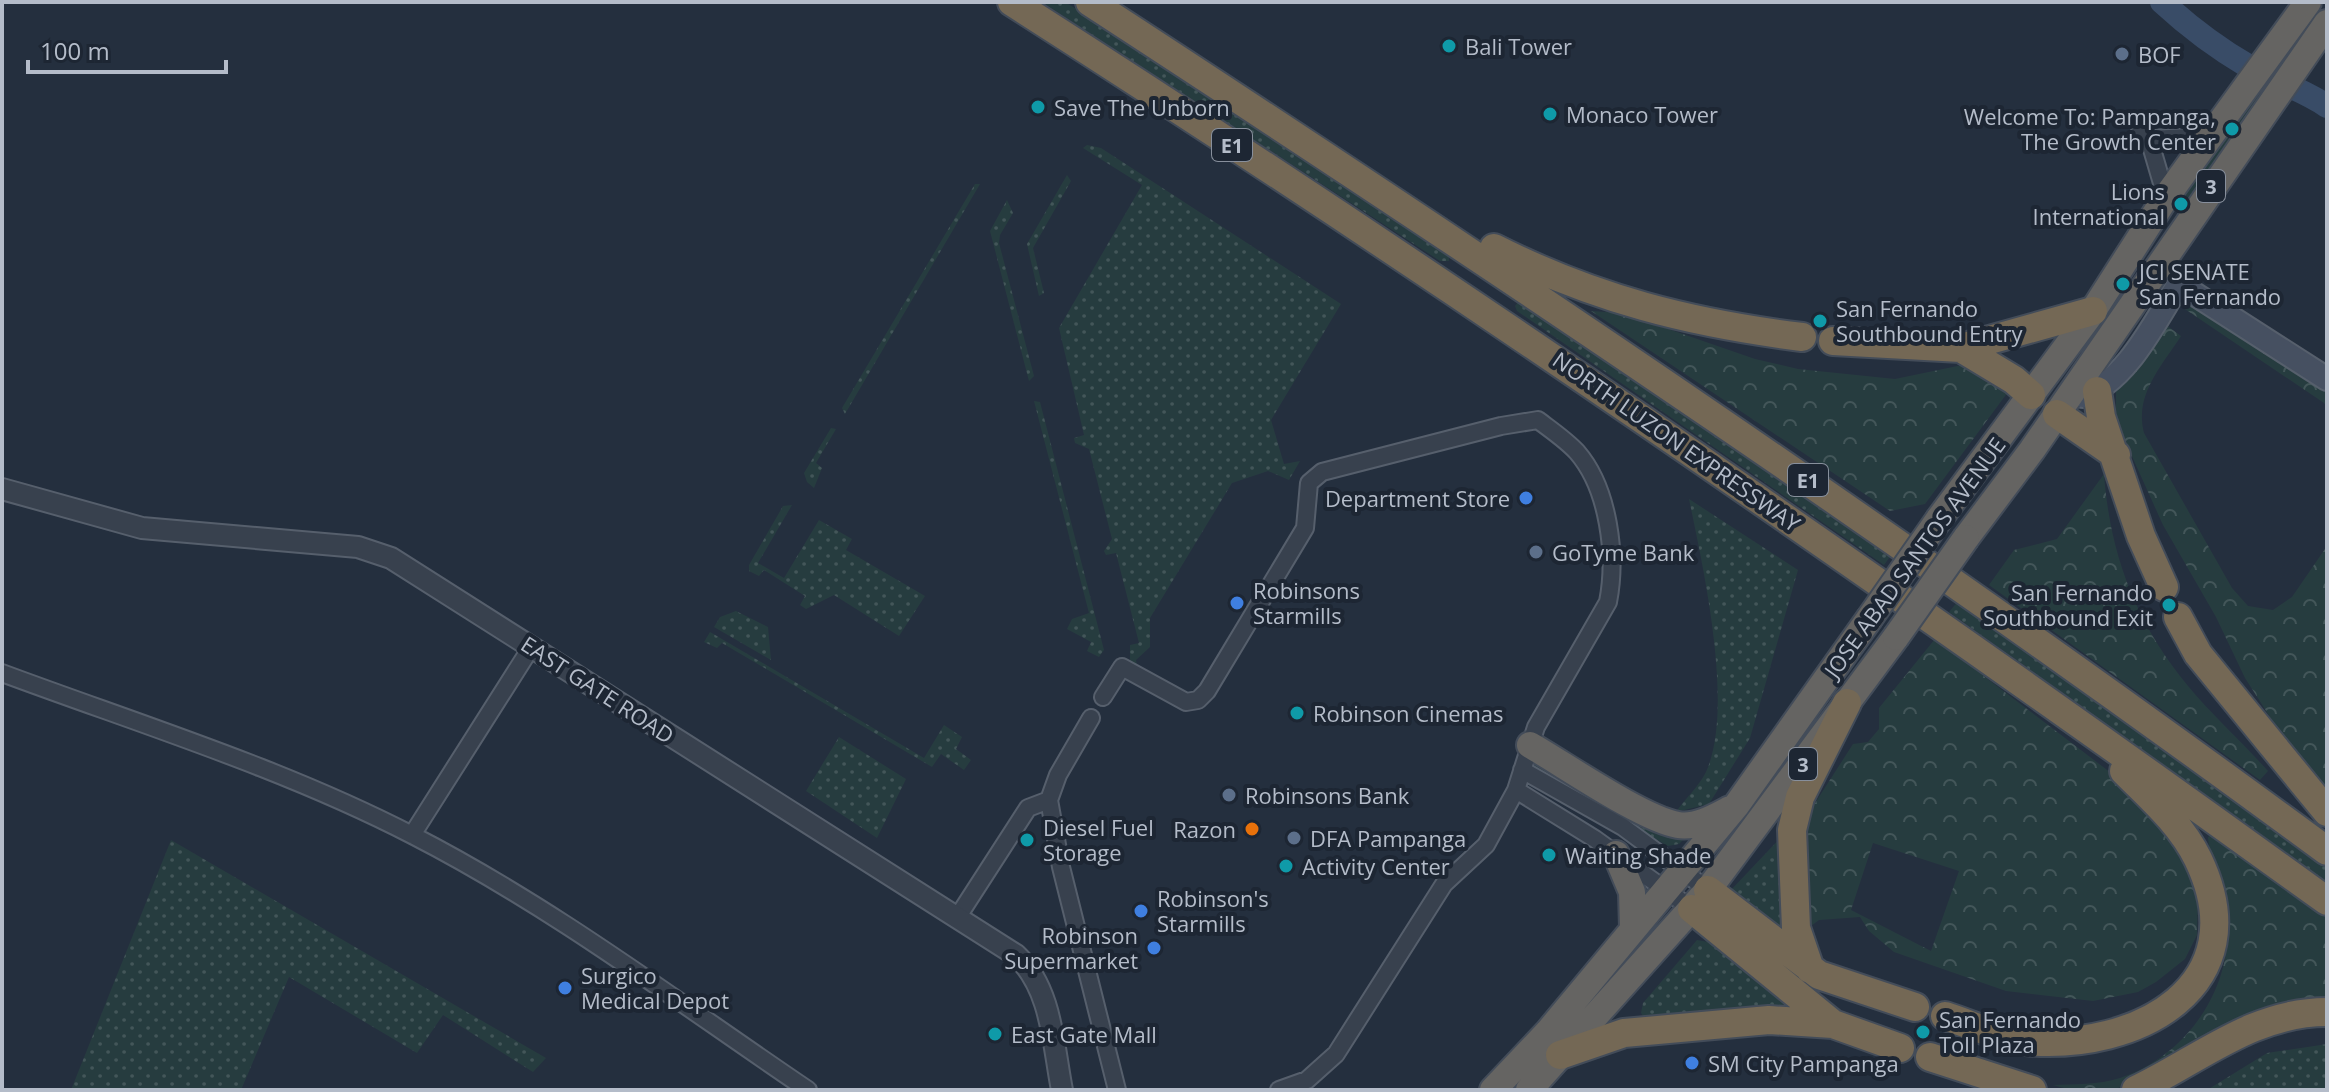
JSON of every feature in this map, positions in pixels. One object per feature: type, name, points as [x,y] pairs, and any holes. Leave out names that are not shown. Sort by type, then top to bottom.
[{"type":"highway","name":"NORTH LUZON EXPRESSWAY","points":[[1012,2],[1572,368],[2044,697],[2327,901]]},
{"type":"highway","name":"NORTH LUZON EXPRESSWAY","points":[[1090,2],[1596,333],[2021,627],[2327,851]]},
{"type":"highway","name":"JOSE ABAD SANTOS AVENUE","points":[[1493,1090],[1548,1032],[1736,806],[1939,519],[2093,311],[2166,197],[2308,2]]},
{"type":"highway","name":"JOSE ABAD SANTOS AVENUE","points":[[1529,1090],[1700,900],[2062,408],[2327,23]]},
{"type":"highway","points":[[1372,185],[1497,249],[1584,289],[1715,326],[1802,337]]},
{"type":"highway","points":[[1833,341],[1961,348],[2093,311]]},
{"type":"highway","points":[[2112,334],[2099,412],[2141,536],[2164,587]]},
{"type":"highway","points":[[1961,348],[2031,395],[2062,408],[2116,455]]},
{"type":"highway","points":[[2178,617],[2198,654],[2327,812]]},
{"type":"highway","points":[[1945,1016],[2023,1041],[2088,1040],[2138,1027],[2170,1011],[2192,985],[2212,946],[2209,892],[2197,856],[2182,833],[2151,797],[2044,697]]},
{"type":"highway","points":[[1810,969],[1796,928],[1792,830],[1800,797],[1847,703]]},
{"type":"highway","points":[[1526,757],[1679,825],[1699,823],[1736,806]]},
{"type":"highway","points":[[1616,854],[1632,892],[1633,928]]},
{"type":"highway","points":[[1700,900],[1810,969],[1843,986],[1915,1007]]},
{"type":"highway","points":[[1700,900],[1833,1024]]},
{"type":"highway","points":[[2136,1090],[2246,1030],[2295,1015],[2327,1012]]},
{"type":"highway","points":[[1560,1055],[1598,1039],[1643,1030],[1769,1020],[1833,1024],[1900,1048]]},
{"type":"highway","points":[[1930,1057],[2032,1090]]},
{"type":"main road","points":[[2062,408],[2103,387],[2179,284],[2327,379]]},
{"type":"street","points":[[2166,197],[2144,135],[2211,136]]},
{"type":"street","points":[[1103,697],[1122,667],[1186,702],[1198,700],[1207,691],[1305,528],[1309,483],[1322,472],[1501,426],[1538,420],[1576,451],[1589,470],[1610,536],[1612,580],[1608,602],[1526,757],[1516,790],[1486,845],[1444,884],[1422,915],[1336,1054],[1307,1080],[1279,1090]]},
{"type":"street","name":"EAST GATE ROAD","points":[[2,489],[142,528],[377,551],[532,646],[1030,968],[1045,1001],[1062,1090]]},
{"type":"street","points":[[412,835],[532,646]]},
{"type":"street","points":[[2,673],[298,784],[412,835],[541,910],[808,1090]]},
{"type":"street","points":[[1091,718],[1058,775],[1049,800],[1061,867],[1117,1090]]},
{"type":"street","points":[[1526,757],[1683,870],[1700,900]]},
{"type":"street","points":[[1516,790],[1666,890],[1700,900]]},
{"type":"street","points":[[957,918],[1028,808],[1049,800]]},
{"type":"green space","points":[[1042,2],[1065,2],[1102,25],[1449,254],[1449,261],[1440,261]]},
{"type":"green space","points":[[2254,93],[2259,97],[2184,204],[2179,201]]},
{"type":"green space","points":[[1087,145],[1101,148],[1341,304],[1271,420],[1284,464],[1300,461],[1289,480],[1268,471],[1232,483],[1150,618],[1150,647],[1136,660],[1137,666],[1130,661],[1130,645],[1139,643],[1116,553],[1106,555],[1104,551],[1112,539],[1089,449],[1075,443],[1074,438],[1084,435],[1059,328],[1142,185],[1083,148]]},
{"type":"green space","points":[[1067,175],[1071,181],[1033,248],[1044,293],[1039,296],[1027,244]]},
{"type":"green space","points":[[975,184],[980,184],[845,414],[842,408]]},
{"type":"green space","points":[[1007,200],[1013,213],[1000,235],[999,243],[1034,376],[1029,381],[990,231]]},
{"type":"green space","points":[[2183,294],[2327,388],[2327,405],[2176,303]]},
{"type":"green space","points":[[1519,301],[1892,554],[1884,565],[1517,311],[1515,306]]},
{"type":"green space","points":[[1591,311],[1622,313],[1755,359],[1798,369],[1895,379],[1972,363],[2008,392],[1925,504],[1890,511]]},
{"type":"green space","points":[[2162,322],[2181,336],[2146,394],[2142,419],[2144,433],[2232,588],[2248,606],[2273,610],[2292,597],[2327,546],[2327,791],[2284,739],[2245,678],[2216,617],[2163,525],[2116,421],[2116,386]]},
{"type":"green space","points":[[1034,401],[1040,402],[1104,650],[1099,657],[1087,651],[1091,642],[1067,629],[1072,619],[1089,613]]},
{"type":"green space","points":[[831,428],[836,429],[816,463],[822,468],[814,488],[807,482],[804,473]]},
{"type":"green space","points":[[2104,474],[2112,532],[2140,613],[2188,686],[2268,771],[2260,780],[1989,585],[2014,550],[2057,539]]},
{"type":"green space","points":[[1689,499],[1798,570],[1750,738],[1709,804],[1676,812],[1706,772],[1714,745],[1718,712],[1714,637]]},
{"type":"green space","points":[[792,505],[758,563],[784,578],[819,520],[852,539],[846,550],[925,596],[899,636],[834,595],[806,609],[800,605],[805,596],[764,570],[759,576],[749,571],[749,565],[783,506]]},
{"type":"green space","points":[[1959,600],[2327,861],[2327,891],[2261,834],[1949,612]]},
{"type":"green space","points":[[736,611],[768,627],[771,660],[714,627],[720,617]]},
{"type":"green space","points":[[710,632],[924,758],[944,725],[962,737],[956,749],[971,760],[964,770],[941,754],[932,767],[722,643],[717,648],[704,642]]},
{"type":"green space","points":[[1935,639],[2115,776],[2182,846],[2198,894],[2197,935],[2185,959],[2138,992],[2093,1001],[2006,991],[1894,952],[1869,931],[1860,917],[1819,920],[1811,926],[1816,942],[1805,936],[1799,863],[1808,814],[1853,744],[1868,742],[1879,729],[1879,708]],"holes":[[[1873,843],[1959,871],[1931,951],[1851,910]]]},
{"type":"green space","points":[[839,737],[906,779],[877,838],[806,791]]},
{"type":"green space","points":[[1531,759],[1684,834],[1684,839],[1679,844],[1668,846],[1530,767]]},
{"type":"green space","points":[[1784,834],[1789,940],[1731,890]]},
{"type":"green space","points":[[2214,834],[2327,910],[2327,1004],[2118,1088],[2071,1090],[2053,1085],[2103,1082],[2143,1068],[2183,1039],[2198,1020],[2221,976],[2226,952],[2227,915],[2208,837]]},
{"type":"green space","points":[[171,840],[546,1058],[533,1072],[443,1015],[417,1053],[289,977],[241,1090],[71,1090]]},
{"type":"green space","points":[[1697,940],[1708,942],[1786,997],[1789,1005],[1646,1020],[1641,1013],[1643,1003]]},
{"type":"green space","points":[[2327,1044],[2327,1090],[2207,1090],[2267,1053]]},
{"type":"waterway","points":[[2162,2],[2236,59],[2327,106]]},
{"type":"place","name":"Bali Tower","points":[[1449,46]]},
{"type":"place","name":"BOF","points":[[2122,54]]},
{"type":"place","name":"Save The Unborn","points":[[1038,107]]},
{"type":"place","name":"Monaco Tower","points":[[1550,114]]},
{"type":"place","name":"Welcome To: Pampanga, The Growth Center","points":[[2232,129]]},
{"type":"place","name":"Lions International","points":[[2181,204]]},
{"type":"place","name":"JCI SENATE San Fernando","points":[[2123,284]]},
{"type":"place","name":"San Fernando Southbound Entry","points":[[1820,321]]},
{"type":"place","name":"Department Store","points":[[1526,498]]},
{"type":"place","name":"GoTyme Bank","points":[[1536,552]]},
{"type":"place","name":"Robinsons Starmills","points":[[1237,603]]},
{"type":"place","name":"San Fernando Southbound Exit","points":[[2169,605]]},
{"type":"place","name":"Robinson Cinemas","points":[[1297,713]]},
{"type":"place","name":"Robinsons Bank","points":[[1229,795]]},
{"type":"place","name":"Razon","points":[[1252,829]]},
{"type":"place","name":"DFA Pampanga","points":[[1294,838]]},
{"type":"place","name":"Diesel Fuel Storage","points":[[1027,840]]},
{"type":"place","name":"Waiting Shade","points":[[1549,855]]},
{"type":"place","name":"Activity Center","points":[[1286,866]]},
{"type":"place","name":"Robinson's Starmills","points":[[1141,911]]},
{"type":"place","name":"Robinson Supermarket","points":[[1154,948]]},
{"type":"place","name":"Surgico Medical Depot","points":[[565,988]]},
{"type":"place","name":"San Fernando Toll Plaza","points":[[1923,1032]]},
{"type":"place","name":"East Gate Mall","points":[[995,1034]]},
{"type":"place","name":"SM City Pampanga","points":[[1692,1063]]}]
